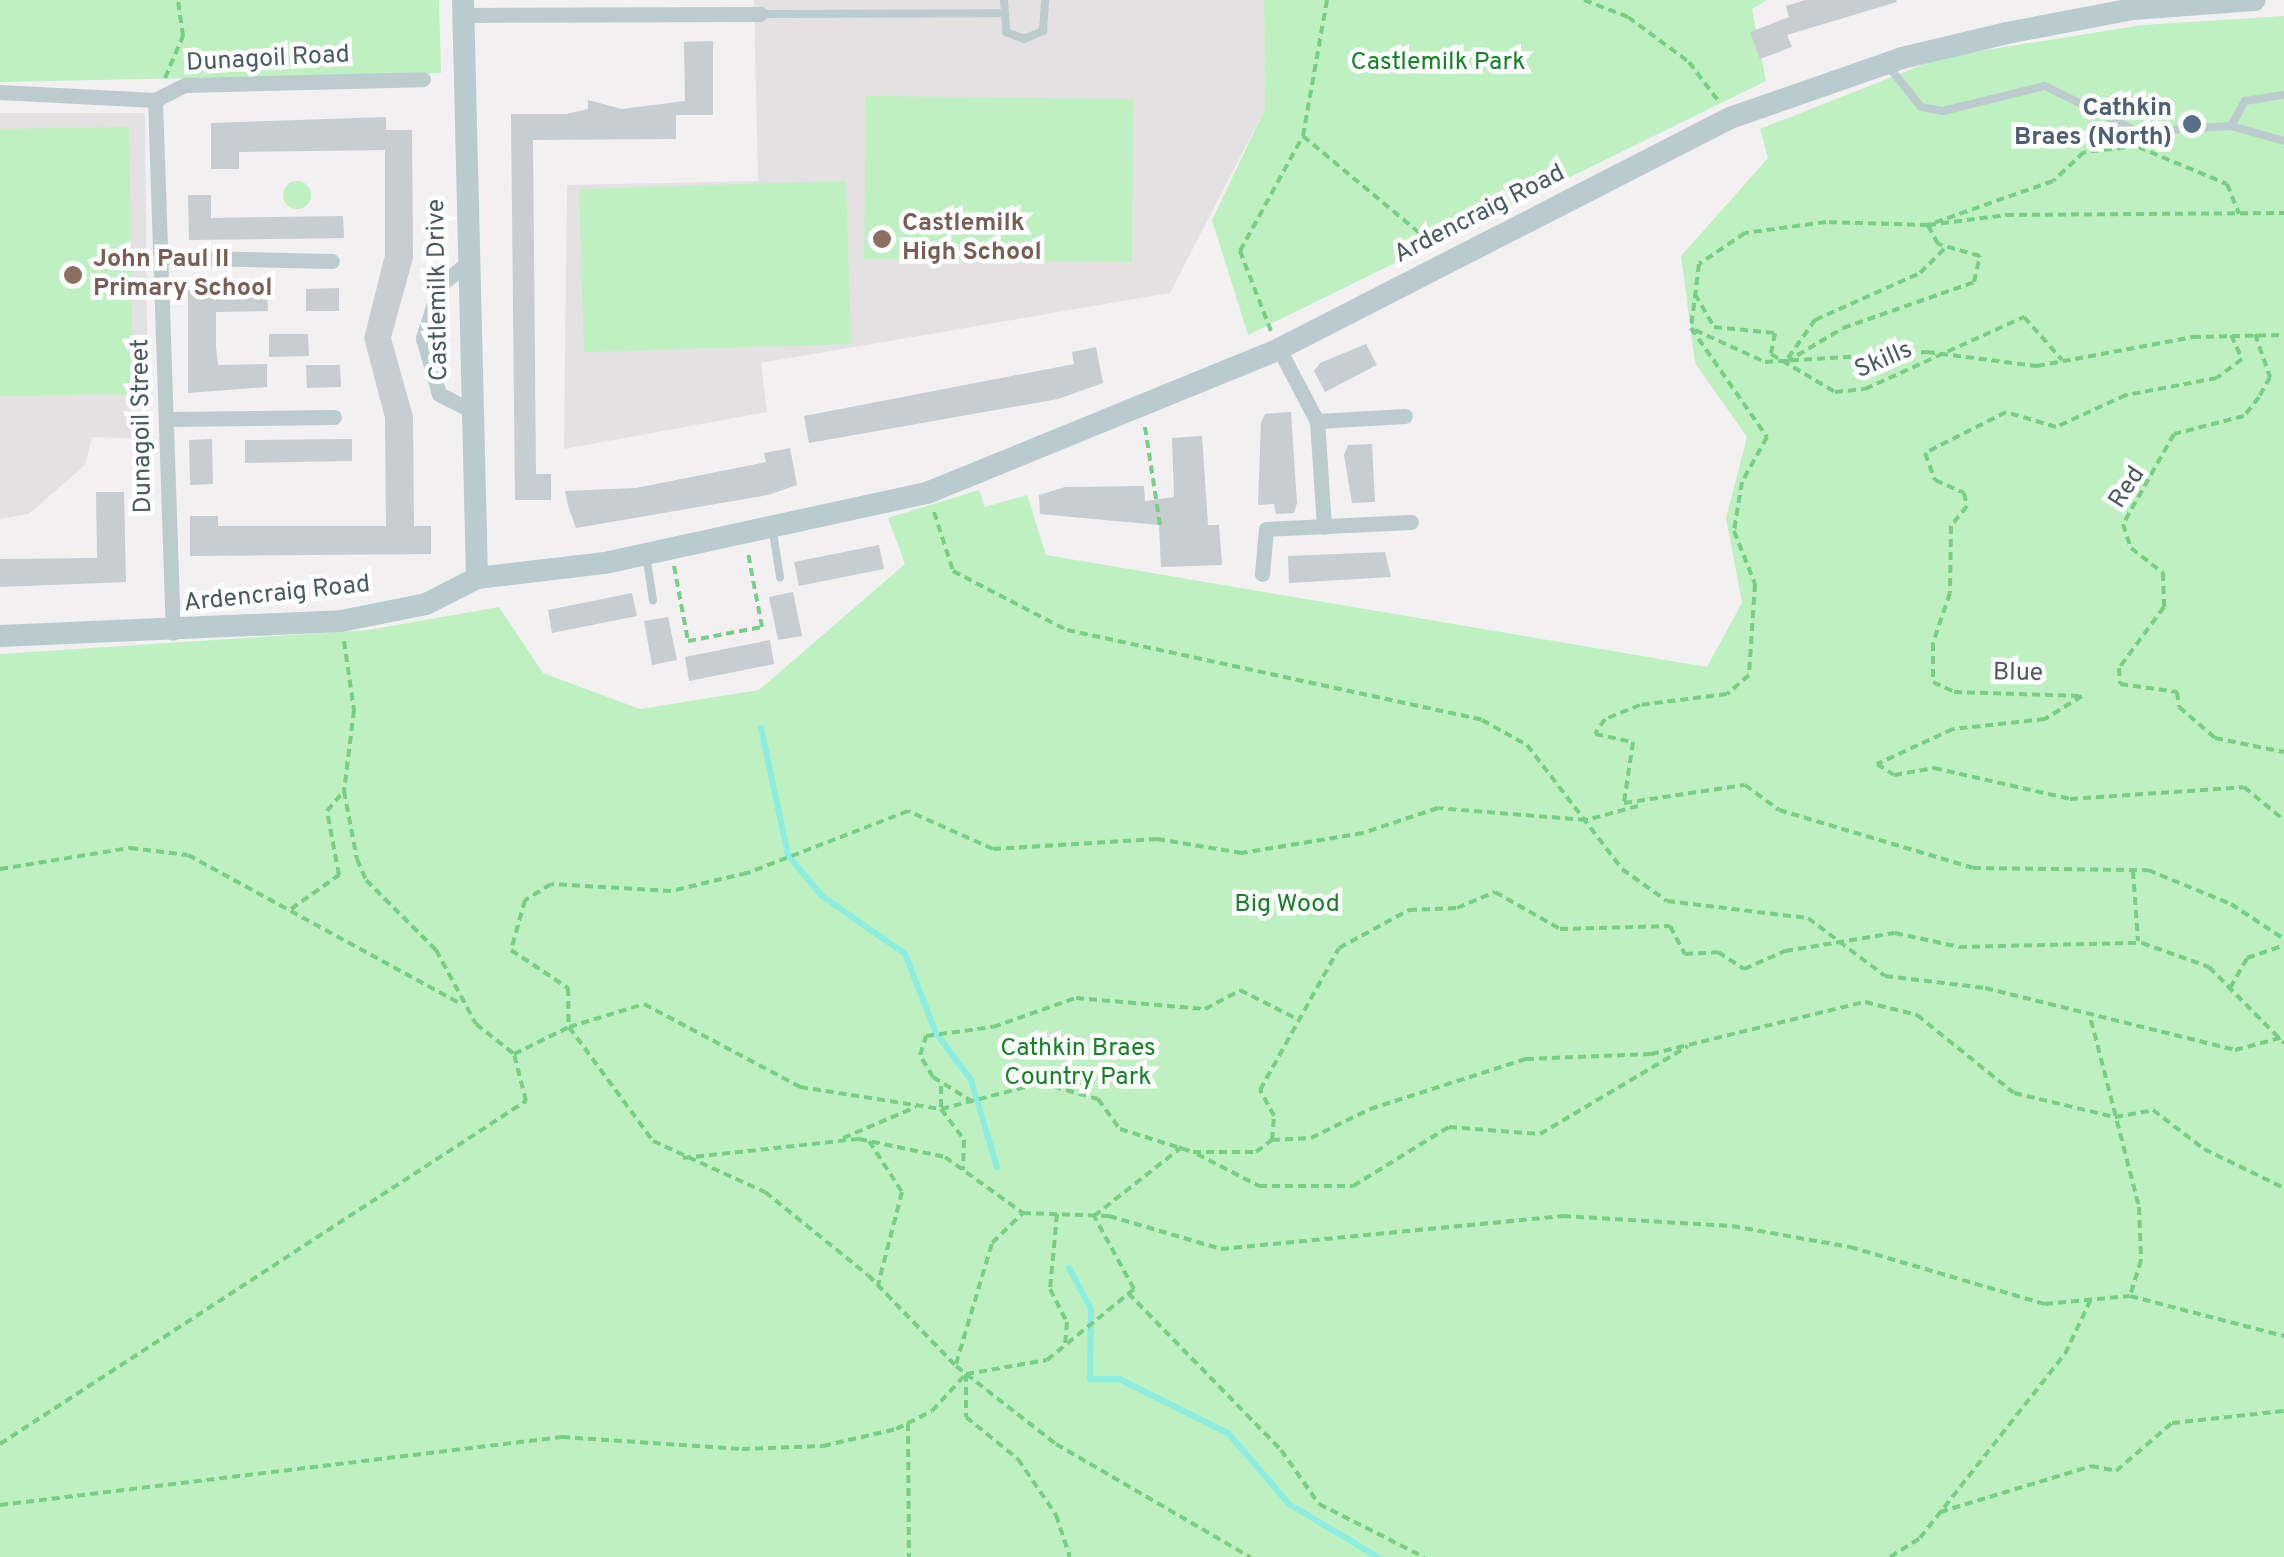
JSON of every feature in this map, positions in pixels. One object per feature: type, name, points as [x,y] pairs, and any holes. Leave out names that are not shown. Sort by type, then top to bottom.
[{"type":"street","name":"Ardencraig Road","points":[[0,636],[172,633],[341,621],[426,604],[477,578],[646,554],[928,493],[1139,412],[1279,349],[1730,118],[1886,63],[2133,9],[2254,0]]},
{"type":"street","points":[[464,7],[760,14]]},
{"type":"street","name":"Castlemilk Drive","points":[[464,7],[468,409],[477,578]]},
{"type":"street","name":"Dunagoil Road","points":[[0,92],[155,100],[186,85],[424,79]]},
{"type":"street","name":"Dunagoil Street","points":[[155,100],[164,256],[172,633]]},
{"type":"street","points":[[164,256],[332,261]]},
{"type":"street","points":[[465,265],[440,285],[423,338],[439,394],[468,409]]},
{"type":"street","points":[[1279,349],[1318,422],[1324,527]]},
{"type":"street","points":[[1318,422],[1405,416]]},
{"type":"street","points":[[167,419],[334,417]]},
{"type":"street","points":[[1262,574],[1260,533],[1411,522]]},
{"type":"lane","points":[[1004,0],[998,13],[1006,32],[1024,39],[1042,31],[1045,0]]},
{"type":"lane","points":[[760,14],[998,13]]},
{"type":"lane","points":[[1886,63],[1921,106],[1943,111],[2045,86],[2153,133],[2231,126],[2284,142]]},
{"type":"lane","points":[[2231,126],[2245,101],[2284,96]]},
{"type":"lane","points":[[772,528],[780,576]]},
{"type":"lane","points":[[646,554],[654,600]]},
{"type":"path","points":[[155,100],[183,36],[178,0]]},
{"type":"path","points":[[1279,349],[1240,251],[1303,136],[1327,0]]},
{"type":"path","points":[[1584,0],[1628,17],[1689,62],[1730,118]]},
{"type":"path","points":[[2138,147],[2153,133]]},
{"type":"path","points":[[1303,136],[1452,260]]},
{"type":"path","points":[[1928,225],[2053,181],[2084,152],[2138,147],[2226,184],[2239,214]]},
{"type":"path","points":[[1638,806],[1624,803],[1632,742],[1595,734],[1605,719],[1727,694],[1749,675],[1755,584],[1734,531],[1742,482],[1767,437],[1690,328],[1700,264],[1745,233],[1826,222],[1928,225],[2006,215],[2284,213]]},
{"type":"path","points":[[1786,362],[1843,328],[1974,282],[1980,256],[1944,248],[1928,225]]},
{"type":"path","points":[[1786,362],[1816,320],[1920,273],[1944,248]]},
{"type":"path","name":"Skills","points":[[1694,290],[1702,318],[1775,333],[1768,350],[1850,394],[1946,356],[1991,325],[2024,317],[2062,362]]},
{"type":"path","points":[[1690,328],[1764,362],[1946,356],[2062,362],[2231,335],[2284,335]]},
{"type":"path","name":"Red","points":[[2255,334],[2270,377],[2258,397],[2244,416],[2174,434],[2124,524],[2131,548],[2162,573],[2164,607],[2119,668],[2120,684],[2177,692],[2179,707],[2215,738],[2284,752]]},
{"type":"path","name":"Blue","points":[[2231,335],[2242,359],[2217,378],[2126,395],[2056,426],[2006,412],[1926,453],[1935,480],[1964,493],[1967,506],[1951,526],[1950,593],[1933,643],[1932,682],[1954,692],[2082,696],[2046,719],[1953,728],[1877,764],[1894,775],[1934,768],[2070,799],[2244,787],[2284,820]]},
{"type":"path","points":[[1139,412],[1155,450],[1160,525]]},
{"type":"path","points":[[928,493],[952,570],[1067,630],[1482,720],[1527,744],[1622,869],[1667,901],[1808,918],[1885,976],[1984,988],[2091,1020],[2234,1050],[2282,1039]]},
{"type":"path","points":[[671,548],[688,640],[726,634],[762,627],[744,534]]},
{"type":"path","points":[[341,621],[354,710],[344,791],[366,880],[436,950],[464,1005]]},
{"type":"path","points":[[1250,1557],[1056,1444],[956,1366],[878,1286],[765,1192],[683,1158],[654,1141],[565,1028],[568,988],[511,950],[526,900],[551,884],[671,891],[747,873],[908,812],[993,849],[1157,840],[1242,853],[1363,833],[1438,808],[1586,820],[1638,806],[1680,788],[1745,785],[1780,810],[1973,868],[2132,872],[2232,904],[2284,942]]},
{"type":"path","points":[[290,909],[339,875],[327,811],[344,791]]},
{"type":"path","points":[[0,869],[130,848],[188,855],[464,1005],[514,1054],[526,1100],[0,1444]]},
{"type":"path","points":[[2132,872],[2138,943]]},
{"type":"path","points":[[1272,1140],[1274,1116],[1260,1090],[1302,1021],[1339,948],[1409,910],[1456,908],[1495,892],[1560,929],[1670,926],[1685,954],[1718,952],[1744,969],[1837,940],[1895,932],[1959,947],[2138,943],[2209,967],[2282,1039]]},
{"type":"path","points":[[2230,988],[2247,958],[2284,942]]},
{"type":"path","points":[[979,1104],[942,1084],[920,1055],[926,1036],[993,1027],[1076,998],[1205,1010],[1240,990],[1302,1021]]},
{"type":"path","points":[[1193,1152],[1256,1152],[1272,1140],[1311,1138],[1370,1109],[1526,1059],[1692,1044],[1865,1002],[1917,1016],[2014,1093],[2115,1117],[2153,1110],[2204,1149],[2284,1188]]},
{"type":"path","points":[[514,1054],[565,1028],[644,1004],[800,1087],[941,1109],[979,1104],[1041,1084],[1098,1099],[1120,1128],[1184,1146],[1259,1186],[1353,1186],[1449,1127],[1540,1134],[1692,1044]]},
{"type":"path","points":[[2091,1020],[2139,1207],[2142,1260],[2130,1296]]},
{"type":"path","points":[[942,1084],[941,1109],[964,1140],[964,1170]]},
{"type":"path","points":[[838,1140],[921,1106]]},
{"type":"path","points":[[683,1158],[838,1140],[869,1141],[964,1170],[1023,1212],[1094,1216],[1221,1250],[1563,1216],[1732,1226],[1850,1247],[2045,1304],[2130,1296],[2284,1336]]},
{"type":"path","points":[[869,1141],[902,1192],[878,1286]]},
{"type":"path","points":[[1094,1216],[1184,1146]]},
{"type":"path","points":[[956,1366],[992,1244],[1023,1212]]},
{"type":"path","points":[[1058,1214],[1050,1289],[1068,1322],[1064,1348]]},
{"type":"path","points":[[0,1506],[562,1437],[823,1446],[908,1423],[966,1374],[1047,1360],[1134,1289],[1094,1216]]},
{"type":"path","points":[[1128,1293],[1281,1450],[1318,1504],[1424,1557]]},
{"type":"path","points":[[1890,1557],[1940,1512],[2064,1354],[2090,1300]]},
{"type":"path","points":[[966,1374],[966,1417],[1018,1459],[1056,1515],[1070,1557]]},
{"type":"path","points":[[1940,1512],[2091,1466],[2116,1471],[2172,1423],[2284,1411]]},
{"type":"path","points":[[908,1423],[909,1557]]},
{"type":"shaded area","name":"Castlemilk High School","points":[[754,0],[1264,0],[1265,109],[1170,293],[761,363],[767,412],[564,449],[567,185],[758,181]]},
{"type":"shaded area","name":"John Paul II Primary School","points":[[0,113],[145,113],[148,439],[92,437],[85,465],[29,514],[0,519]]},
{"type":"green space","points":[[0,0],[439,0],[441,73],[0,82]]},
{"type":"green space","name":"Castlemilk Park","points":[[1264,0],[1767,0],[1752,9],[1766,81],[1248,335],[1212,220],[1265,109]]},
{"type":"green space","name":"Cathkin Braes Country Park","points":[[2284,16],[2284,1557],[0,1557],[0,654],[368,630],[499,607],[543,673],[640,709],[759,690],[905,564],[888,518],[979,490],[985,507],[1027,495],[1046,555],[1707,667],[1742,603],[1726,518],[1747,437],[1695,363],[1681,256],[1768,158],[1760,129],[1942,57],[2143,25]]},
{"type":"green space","points":[[866,96],[1133,99],[1132,262],[864,259]]},
{"type":"green space","name":"John Paul II Primary School","points":[[129,127],[133,394],[0,396],[0,129]]},
{"type":"green space","points":[[297,181],[307,185],[311,195],[307,205],[297,209],[287,205],[283,195],[287,185]]},
{"type":"green space","points":[[846,181],[851,344],[584,352],[579,189]]},
{"type":"building","points":[[1805,0],[1897,2],[1787,35],[1792,47],[1760,59],[1750,32],[1789,17],[1786,6]]},
{"type":"building","points":[[713,41],[713,115],[676,115],[676,139],[533,140],[536,474],[551,474],[551,500],[515,500],[511,114],[566,114],[588,109],[588,100],[622,109],[685,101],[684,42]]},
{"type":"building","points":[[386,117],[386,130],[412,130],[413,258],[391,338],[413,416],[414,526],[431,526],[431,554],[190,556],[190,516],[218,516],[218,526],[386,526],[385,418],[364,338],[385,255],[385,150],[239,152],[239,169],[211,169],[211,123]]},
{"type":"building","points":[[188,195],[211,195],[211,218],[343,216],[344,238],[189,240]]},
{"type":"building","points":[[188,287],[267,288],[268,311],[216,312],[216,347],[218,365],[267,364],[267,387],[188,393]]},
{"type":"building","points":[[339,288],[339,311],[306,311],[306,289]]},
{"type":"building","points":[[269,334],[308,334],[309,356],[269,357]]},
{"type":"building","points":[[1366,344],[1377,365],[1325,392],[1314,371],[1320,363]]},
{"type":"building","points":[[1096,347],[1103,383],[1058,399],[809,443],[804,416],[1074,364],[1072,352]]},
{"type":"building","points":[[306,365],[340,365],[341,387],[307,388]]},
{"type":"building","points":[[1291,412],[1297,503],[1294,513],[1276,514],[1274,504],[1258,505],[1261,422],[1265,414]]},
{"type":"building","points":[[1202,436],[1208,525],[1219,525],[1222,565],[1161,567],[1159,525],[1040,514],[1039,495],[1065,487],[1144,486],[1145,501],[1174,497],[1172,438]]},
{"type":"building","points":[[212,439],[213,484],[190,485],[189,440]]},
{"type":"building","points":[[352,439],[352,461],[245,463],[245,440]]},
{"type":"building","points":[[1372,444],[1375,502],[1352,503],[1344,455],[1348,445]]},
{"type":"building","points":[[790,448],[797,485],[768,495],[576,528],[568,506],[565,491],[636,488],[766,462],[764,453]]},
{"type":"building","points":[[96,492],[124,492],[126,582],[0,587],[0,559],[97,558]]},
{"type":"building","points":[[879,545],[884,569],[799,586],[794,562]]},
{"type":"building","points":[[1385,552],[1391,577],[1289,583],[1288,556]]},
{"type":"building","points":[[793,592],[802,636],[778,640],[769,597]]},
{"type":"building","points":[[632,593],[637,616],[552,633],[548,610]]},
{"type":"building","points":[[668,617],[677,660],[652,665],[644,621]]},
{"type":"building","points":[[770,640],[774,664],[689,681],[685,657]]},
{"type":"waterway","points":[[761,728],[788,855],[822,896],[905,954],[936,1033],[971,1080],[997,1167]]},
{"type":"waterway","points":[[1069,1268],[1091,1309],[1090,1379],[1119,1379],[1228,1433],[1289,1504],[1378,1557]]},
{"type":"place","name":"Cathkin Braes (North)","points":[[2192,124]]},
{"type":"place","name":"Castlemilk High School","points":[[882,239]]},
{"type":"place","name":"John Paul II Primary School","points":[[73,275]]},
{"type":"park label","name":"Big Wood","points":[[1287,905]]}]
